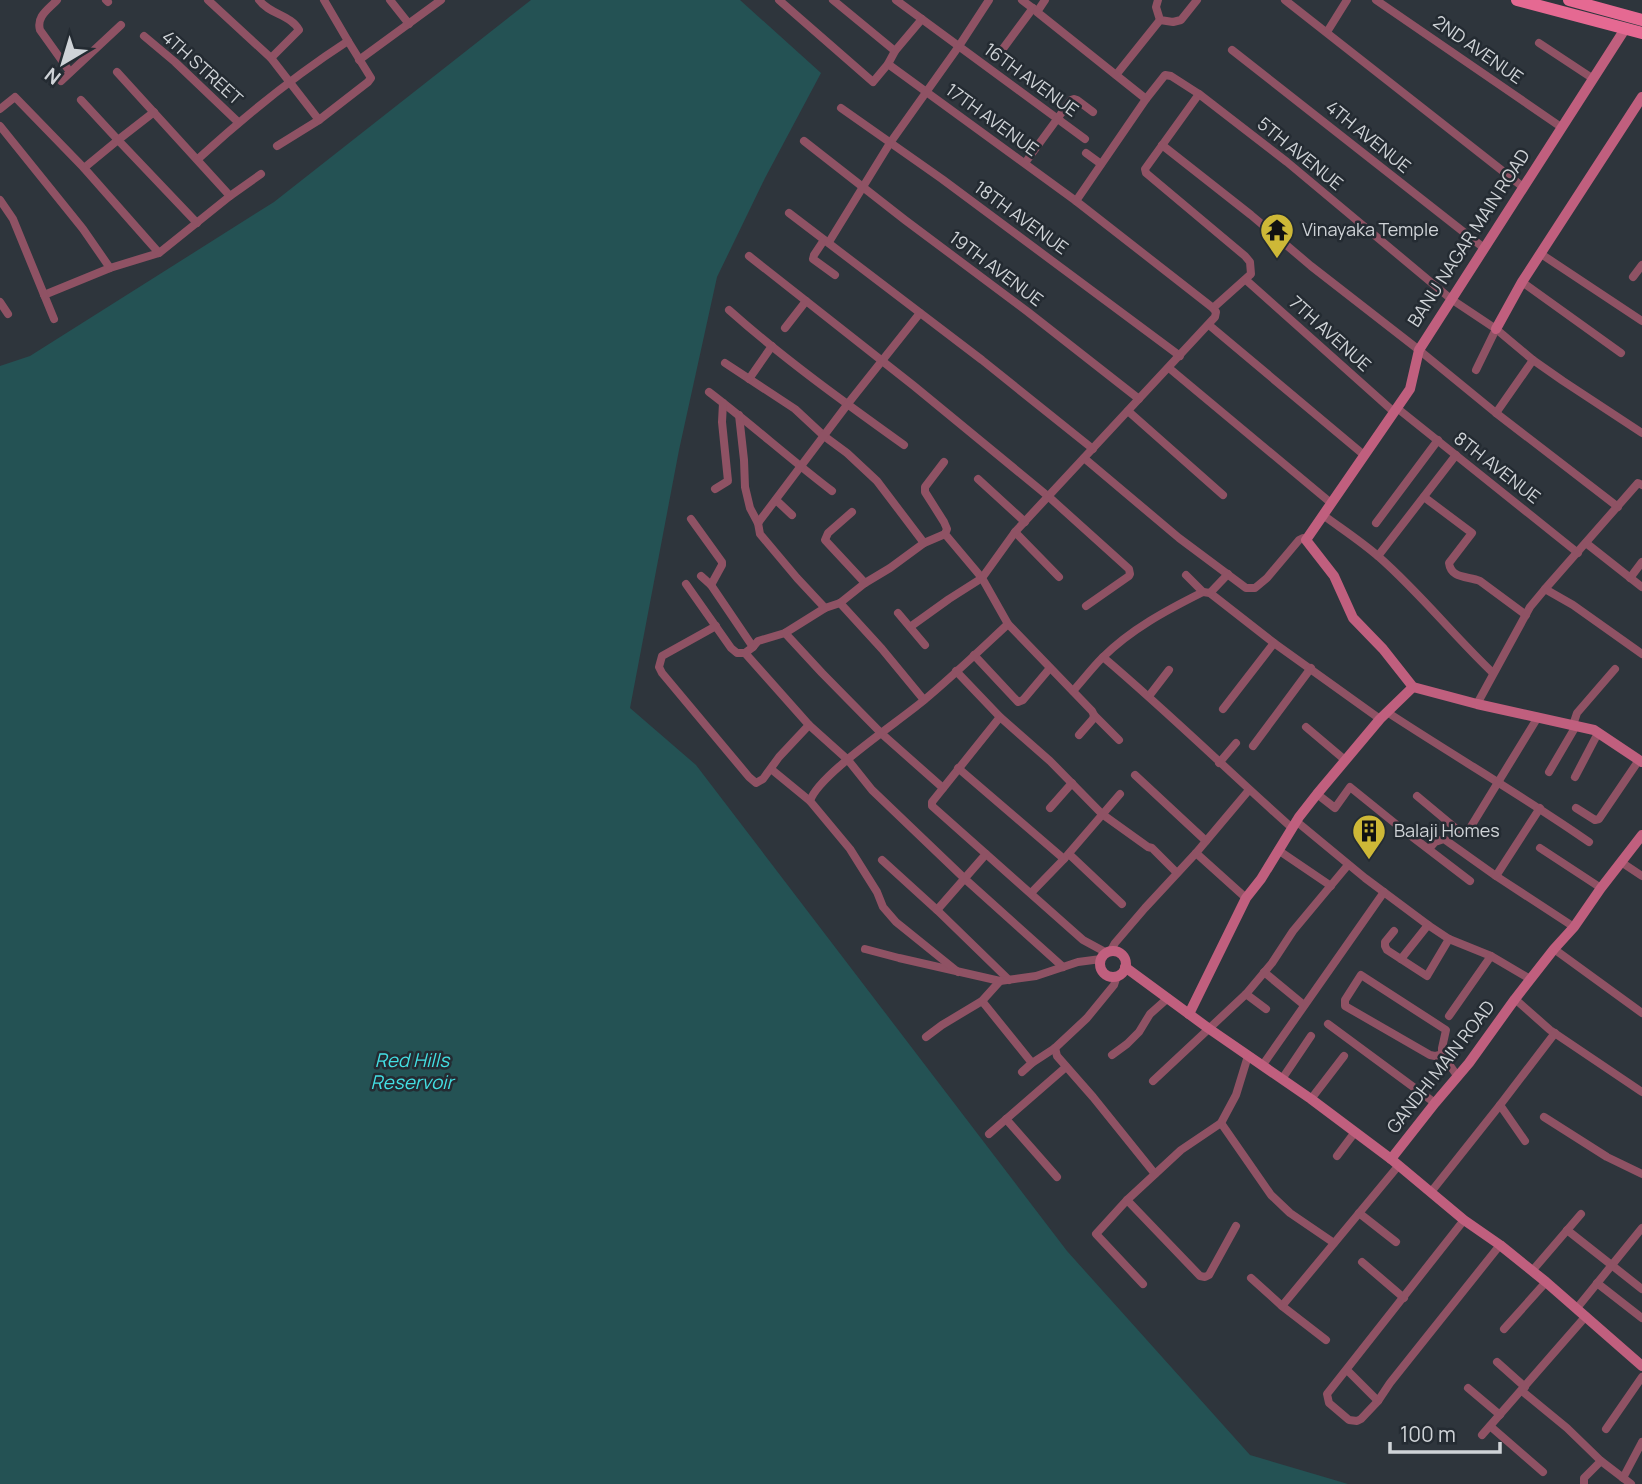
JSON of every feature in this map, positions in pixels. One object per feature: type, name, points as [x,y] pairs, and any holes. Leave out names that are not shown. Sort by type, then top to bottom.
[{"type":"main road","points":[[1517,0],[1642,33]]},
{"type":"main road","points":[[1569,0],[1642,20]]},
{"type":"street","points":[[57,0],[40,17],[38,23],[40,30],[70,72]]},
{"type":"street","points":[[208,0],[271,58],[319,120]]},
{"type":"street","points":[[259,0],[269,10],[293,22],[299,30],[271,58]]},
{"type":"street","points":[[278,146],[319,120],[371,78],[324,0]]},
{"type":"street","points":[[390,0],[409,24]]},
{"type":"street","points":[[359,60],[441,0]]},
{"type":"street","points":[[779,0],[873,82],[922,19]]},
{"type":"street","points":[[834,0],[895,51]]},
{"type":"street","name":"16TH AVENUE","points":[[896,0],[1085,139]]},
{"type":"street","points":[[835,275],[813,259],[814,255],[827,241],[890,143],[989,0]]},
{"type":"street","points":[[1022,0],[1146,99],[1076,201]]},
{"type":"street","points":[[1002,50],[1045,0]]},
{"type":"street","points":[[1157,0],[1160,20]]},
{"type":"street","points":[[1160,20],[1181,20],[1197,0]]},
{"type":"street","points":[[1285,0],[1523,187]]},
{"type":"street","points":[[1327,32],[1347,0]]},
{"type":"street","name":"2ND AVENUE","points":[[1376,0],[1560,127]]},
{"type":"street","points":[[1116,75],[1160,20]]},
{"type":"street","points":[[61,81],[121,25]]},
{"type":"street","name":"BANU NAGAR MAIN ROAD","points":[[1306,540],[1410,389],[1419,349],[1625,29]]},
{"type":"street","name":"4TH STREET","points":[[144,36],[238,122]]},
{"type":"street","points":[[198,159],[238,122],[290,81],[348,41]]},
{"type":"street","points":[[1539,43],[1592,78]]},
{"type":"street","name":"4TH AVENUE","points":[[1232,50],[1484,247]]},
{"type":"street","name":"17TH AVENUE","points":[[888,64],[1076,201],[1213,307]]},
{"type":"street","points":[[117,72],[230,196]]},
{"type":"street","name":"5TH AVENUE","points":[[1146,99],[1165,75],[1199,94],[1296,169],[1451,299],[1496,329],[1533,360],[1642,433]]},
{"type":"street","points":[[909,627],[982,578],[1015,532],[1209,325],[1215,317],[1213,307],[1251,274],[1252,267],[1245,256],[1146,173],[1148,163],[1199,94]]},
{"type":"street","points":[[0,109],[15,97],[84,168],[159,253]]},
{"type":"street","points":[[1476,370],[1522,282],[1642,97]]},
{"type":"street","points":[[1025,163],[1071,100],[1074,99],[1093,113]]},
{"type":"street","points":[[81,100],[197,223]]},
{"type":"street","name":"18TH AVENUE","points":[[842,108],[952,186],[1180,356]]},
{"type":"street","points":[[84,168],[154,112]]},
{"type":"street","points":[[0,126],[83,229],[110,268]]},
{"type":"street","name":"19TH AVENUE","points":[[804,141],[1139,399]]},
{"type":"street","points":[[1162,145],[1311,266],[1618,507]]},
{"type":"street","points":[[1086,153],[1101,164]]},
{"type":"street","points":[[44,295],[110,268],[159,253],[261,174]]},
{"type":"street","points":[[0,200],[13,219],[54,319]]},
{"type":"street","points":[[789,213],[1093,449]]},
{"type":"street","points":[[1541,254],[1642,321]]},
{"type":"street","points":[[749,256],[1049,497],[1129,569],[1129,576],[1086,606]]},
{"type":"street","points":[[1633,276],[1642,265]]},
{"type":"street","name":"7TH AVENUE","points":[[1246,280],[1396,410]]},
{"type":"street","points":[[1522,282],[1621,353]]},
{"type":"street","points":[[785,328],[806,301]]},
{"type":"street","points":[[0,302],[8,314]]},
{"type":"street","points":[[729,310],[848,405],[904,445]]},
{"type":"street","points":[[758,523],[920,313]]},
{"type":"street","points":[[1209,325],[1364,455]]},
{"type":"street","points":[[749,379],[772,346]]},
{"type":"street","points":[[1496,412],[1533,360]]},
{"type":"street","points":[[725,363],[795,409],[847,453],[877,481],[924,544]]},
{"type":"street","points":[[1168,368],[1331,503]]},
{"type":"street","points":[[709,392],[832,491]]},
{"type":"street","points":[[715,489],[728,481],[722,422],[723,403]]},
{"type":"street","name":"8TH AVENUE","points":[[1396,410],[1438,440],[1578,552]]},
{"type":"street","points":[[1128,411],[1223,495]]},
{"type":"street","points":[[740,415],[744,487],[760,534],[825,608]]},
{"type":"street","points":[[1376,523],[1438,440]]},
{"type":"street","points":[[1378,556],[1456,455]]},
{"type":"street","points":[[1084,458],[1179,538],[1246,588],[1255,588],[1268,578],[1299,540],[1306,540],[1334,576],[1353,618],[1383,649],[1413,687],[1594,730],[1640,761],[1599,819],[1595,820],[1576,808]]},
{"type":"street","points":[[944,462],[924,490],[946,525],[945,534],[982,578],[1008,624],[1119,740]]},
{"type":"street","points":[[978,479],[1025,522]]},
{"type":"street","points":[[1477,704],[1530,607],[1639,483],[1642,485]]},
{"type":"street","points":[[1424,497],[1472,533],[1449,563],[1454,573],[1480,581],[1526,615]]},
{"type":"street","points":[[776,500],[792,514]]},
{"type":"street","points":[[852,512],[825,538],[865,583]]},
{"type":"street","points":[[1322,515],[1378,556],[1493,673]]},
{"type":"street","points":[[691,519],[722,562],[711,585]]},
{"type":"street","points":[[1015,532],[1059,577]]},
{"type":"street","points":[[686,584],[731,648],[737,653],[745,653],[758,641],[785,633],[825,608],[840,603],[924,544],[945,534]]},
{"type":"street","points":[[1586,543],[1642,587]]},
{"type":"street","points":[[1630,578],[1642,562]]},
{"type":"street","points":[[1073,691],[1103,657],[1135,630],[1151,619],[1206,592],[1228,574]]},
{"type":"street","points":[[1186,575],[1311,668],[1384,716],[1540,808],[1589,842]]},
{"type":"street","points":[[701,576],[711,585],[753,647]]},
{"type":"street","points":[[1545,589],[1573,605],[1642,654]]},
{"type":"street","points":[[840,603],[924,700]]},
{"type":"street","points":[[898,613],[925,645]]},
{"type":"street","points":[[810,801],[813,793],[848,760],[924,700],[1008,624]]},
{"type":"street","points":[[716,626],[662,656],[659,667],[749,777],[756,783],[763,779],[809,725]]},
{"type":"street","points":[[785,633],[882,734],[943,788]]},
{"type":"street","points":[[1223,709],[1275,643]]},
{"type":"street","points":[[745,653],[809,725],[848,760],[873,790],[965,879],[1063,967]]},
{"type":"street","points":[[974,655],[1016,701],[1020,702],[1051,668]]},
{"type":"street","points":[[1103,657],[1149,696],[1249,790],[1348,865],[1449,939],[1491,956],[1531,979]]},
{"type":"street","points":[[1253,747],[1311,668]]},
{"type":"street","points":[[1549,772],[1574,725],[1577,713],[1615,669]]},
{"type":"street","points":[[1149,696],[1169,670]]},
{"type":"street","points":[[956,671],[1102,814],[1152,848],[1177,873]]},
{"type":"street","points":[[1189,1014],[1247,898],[1294,824],[1345,760],[1413,687]]},
{"type":"street","points":[[1079,735],[1094,715]]},
{"type":"street","points":[[1000,717],[932,802],[934,808],[1083,940],[1106,955]]},
{"type":"street","points":[[1417,796],[1464,834],[1467,833],[1538,717]]},
{"type":"street","points":[[1306,727],[1345,760]]},
{"type":"street","points":[[1575,777],[1598,733]]},
{"type":"street","points":[[1219,762],[1236,743]]},
{"type":"street","points":[[958,768],[1122,904]]},
{"type":"street","points":[[771,769],[810,801],[850,849],[877,892],[883,907],[896,922],[958,972]]},
{"type":"street","points":[[1135,775],[1206,841]]},
{"type":"street","points":[[1051,808],[1072,783]]},
{"type":"street","points":[[1317,793],[1335,808],[1350,787],[1470,881]]},
{"type":"street","points":[[865,949],[1004,981],[1035,976],[1078,962],[1106,955],[1119,953],[1125,959],[1125,967],[1117,976],[1105,974],[1101,967],[1106,955],[1249,790]]},
{"type":"street","points":[[1031,893],[1120,794]]},
{"type":"street","points":[[1496,876],[1540,808]]},
{"type":"street","name":"GANDHI MAIN ROAD","points":[[1125,967],[1395,1162],[1435,1103],[1469,1063],[1642,835]]},
{"type":"street","points":[[1429,849],[1435,842],[1444,839],[1574,927]]},
{"type":"street","points":[[1540,848],[1601,888]]},
{"type":"street","points":[[1278,850],[1331,886]]},
{"type":"street","points":[[1196,853],[1247,898]]},
{"type":"street","points":[[937,910],[986,854]]},
{"type":"street","points":[[882,860],[937,910],[1004,981]]},
{"type":"street","points":[[1621,863],[1642,876]]},
{"type":"street","points":[[1153,1081],[1246,994],[1272,963],[1293,931],[1348,865]]},
{"type":"street","points":[[1262,1066],[1384,892]]},
{"type":"street","points":[[1401,959],[1428,925]]},
{"type":"street","points":[[1394,930],[1385,946],[1427,976],[1449,939]]},
{"type":"street","points":[[1554,949],[1642,1013]]},
{"type":"street","points":[[1449,1016],[1491,956]]},
{"type":"street","points":[[1264,972],[1304,1005]]},
{"type":"street","points":[[1443,1054],[1430,1055],[1345,1006],[1345,1000],[1361,975],[1446,1030],[1443,1054],[1458,1077]]},
{"type":"street","points":[[1021,1072],[1055,1048],[1087,1018],[1114,985],[1117,976]]},
{"type":"street","points":[[926,1037],[982,1001],[1004,981]]},
{"type":"street","points":[[1246,994],[1266,1009]]},
{"type":"street","points":[[1112,1055],[1127,1044],[1139,1032],[1150,1014],[1168,999]]},
{"type":"street","points":[[1515,999],[1555,1033],[1642,1092]]},
{"type":"street","points":[[982,1001],[1032,1063]]},
{"type":"street","points":[[1328,1024],[1435,1103]]},
{"type":"street","points":[[1431,1192],[1555,1033]]},
{"type":"street","points":[[1282,1079],[1311,1036]]},
{"type":"street","points":[[1055,1048],[1057,1056],[1155,1174]]},
{"type":"street","points":[[1143,1284],[1096,1234],[1127,1200],[1181,1150],[1221,1123],[1236,1094],[1248,1056]]},
{"type":"street","points":[[1311,1099],[1344,1056]]},
{"type":"street","points":[[989,1134],[1066,1067]]},
{"type":"street","points":[[1500,1105],[1525,1141]]},
{"type":"street","points":[[1545,1118],[1607,1157],[1642,1174]]},
{"type":"street","points":[[1006,1119],[1057,1177]]},
{"type":"street","points":[[1221,1123],[1271,1195],[1290,1213],[1334,1243]]},
{"type":"street","points":[[1337,1156],[1356,1132]]},
{"type":"street","points":[[1282,1306],[1359,1213],[1395,1162],[1464,1220],[1546,1282],[1642,1366]]},
{"type":"street","points":[[1127,1200],[1200,1276],[1209,1275],[1236,1226]]},
{"type":"street","points":[[1359,1213],[1396,1242]]},
{"type":"street","points":[[1532,1271],[1581,1214]]},
{"type":"street","points":[[1464,1220],[1327,1394],[1329,1403],[1349,1420],[1357,1421],[1378,1401],[1500,1245]]},
{"type":"street","points":[[1482,1435],[1523,1389],[1582,1312],[1597,1283],[1642,1228]]},
{"type":"street","points":[[1567,1230],[1642,1289]]},
{"type":"street","points":[[1362,1262],[1404,1298]]},
{"type":"street","points":[[1251,1278],[1326,1340]]},
{"type":"street","points":[[1504,1329],[1546,1282]]},
{"type":"street","points":[[1597,1283],[1642,1318]]},
{"type":"street","points":[[1497,1362],[1601,1461],[1632,1484]]},
{"type":"street","points":[[1347,1370],[1378,1401]]},
{"type":"street","points":[[1606,1429],[1642,1377]]},
{"type":"street","points":[[1468,1388],[1500,1415]]},
{"type":"street","points":[[1490,1426],[1543,1472]]},
{"type":"street","points":[[1623,1478],[1642,1442]]},
{"type":"street","points":[[1584,1484],[1584,1478],[1601,1461]]},
{"type":"water","name":"Red Hills Reservoir","points":[[531,0],[740,0],[821,73],[765,178],[717,277],[679,450],[630,708],[696,765],[1067,1251],[1250,1455],[1348,1484],[0,1484],[0,366],[30,356],[274,202]]},
{"type":"place","name":"Vinayaka Temple","points":[[1277,260]]},
{"type":"place","name":"Balaji Homes","points":[[1369,861]]}]
